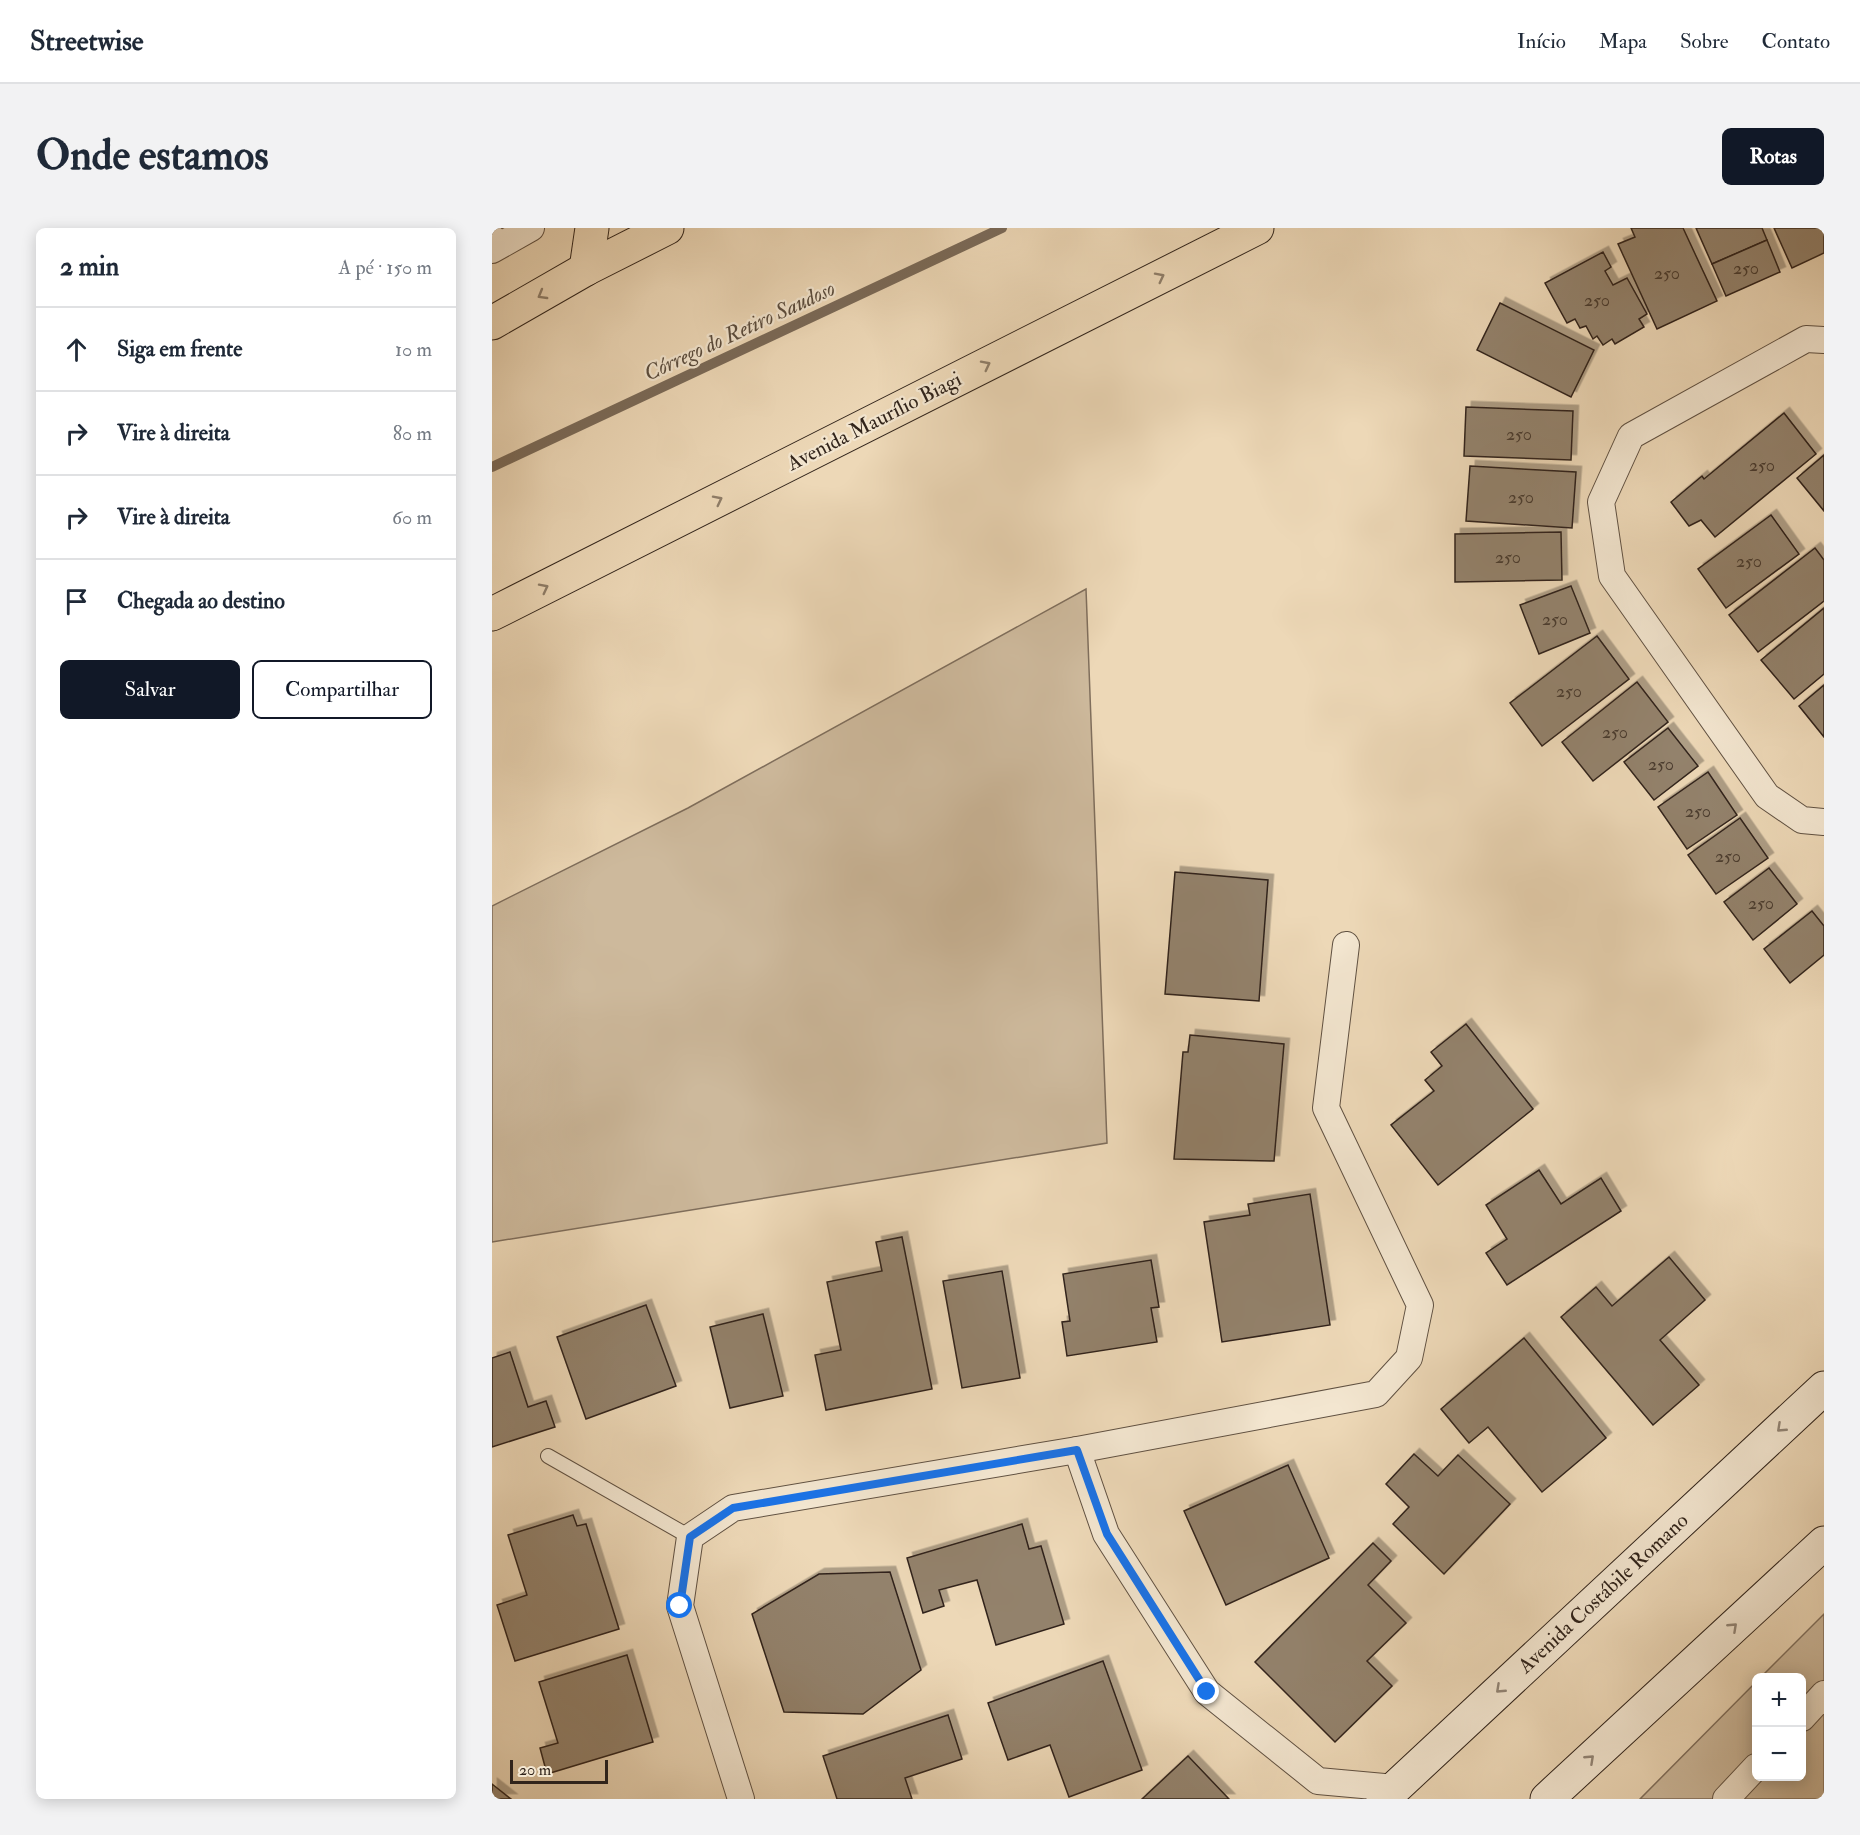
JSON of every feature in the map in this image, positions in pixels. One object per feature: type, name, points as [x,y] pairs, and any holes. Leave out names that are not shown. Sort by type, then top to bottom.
[{"type":"main road","points":[[586,269],[592,228]]},
{"type":"main road","points":[[492,323],[586,269],[668,228]]},
{"type":"main road","name":"Avenida Maurílio Biagi","points":[[492,614],[1257,228]]},
{"type":"main road","name":"Avenida Costábile Romano","points":[[1389,1793],[1824,1388]]},
{"type":"main road","points":[[1547,1799],[1824,1543]]},
{"type":"street","points":[[497,241],[531,228]]},
{"type":"street","points":[[1824,340],[1806,339],[1631,436],[1601,502],[1612,576],[1767,796],[1802,820],[1824,822]]},
{"type":"street","points":[[741,1799],[680,1606],[690,1537],[733,1508],[1077,1450],[1376,1394],[1409,1358],[1420,1305],[1326,1108],[1346,945]]},
{"type":"street","points":[[1077,1450],[1107,1534],[1207,1692],[1320,1790],[1389,1793]]},
{"type":"street","points":[[1806,1714],[1824,1694]]},
{"type":"street","points":[[1726,1799],[1752,1771]]},
{"type":"lane","points":[[548,1456],[690,1537]]},
{"type":"shaded area","points":[[1086,589],[1107,1143],[492,1242],[492,906],[688,808]]},
{"type":"shaded area","points":[[1824,1614],[1824,1799],[1640,1799],[1752,1686],[1752,1781],[1806,1781],[1806,1673],[1765,1673]]},
{"type":"building","points":[[1631,228],[1683,228],[1717,301],[1657,329],[1618,244],[1635,237]]},
{"type":"building","points":[[1696,228],[1762,228],[1767,240],[1712,264]]},
{"type":"building","points":[[1774,228],[1824,228],[1824,253],[1792,268]]},
{"type":"building","points":[[1767,240],[1780,272],[1726,296],[1712,264]]},
{"type":"building","points":[[1603,252],[1611,267],[1605,271],[1613,285],[1627,278],[1647,314],[1639,319],[1644,327],[1615,344],[1612,339],[1603,345],[1597,336],[1593,339],[1586,326],[1580,328],[1575,319],[1567,323],[1545,283]]},
{"type":"building","points":[[1500,303],[1594,350],[1571,397],[1477,350]]},
{"type":"building","points":[[1466,407],[1573,411],[1571,460],[1464,456]]},
{"type":"building","points":[[1784,413],[1816,454],[1715,537],[1701,520],[1689,526],[1671,502],[1702,476],[1704,479]]},
{"type":"building","points":[[1824,455],[1824,511],[1797,478]]},
{"type":"building","points":[[1470,466],[1576,472],[1572,528],[1466,521]]},
{"type":"building","points":[[1771,515],[1799,554],[1726,608],[1698,569]]},
{"type":"building","points":[[1561,532],[1562,580],[1455,582],[1455,534]]},
{"type":"building","points":[[1815,548],[1824,560],[1824,601],[1758,652],[1729,615]]},
{"type":"building","points":[[1571,586],[1590,633],[1539,654],[1520,605]]},
{"type":"building","points":[[1824,608],[1824,674],[1794,699],[1761,660]]},
{"type":"building","points":[[1597,636],[1629,679],[1542,746],[1510,703]]},
{"type":"building","points":[[1637,682],[1668,722],[1593,781],[1562,742]]},
{"type":"building","points":[[1824,685],[1824,737],[1799,706]]},
{"type":"building","points":[[1668,728],[1698,766],[1654,800],[1624,762]]},
{"type":"building","points":[[1708,772],[1737,815],[1687,849],[1658,807]]},
{"type":"building","points":[[1740,818],[1768,858],[1716,894],[1688,855]]},
{"type":"building","points":[[1769,868],[1797,904],[1753,940],[1724,902]]},
{"type":"building","points":[[1175,872],[1268,880],[1259,1001],[1165,994]]},
{"type":"building","points":[[1812,911],[1824,926],[1824,955],[1790,983],[1764,949]]},
{"type":"building","points":[[1466,1024],[1533,1109],[1438,1185],[1391,1125],[1434,1091],[1425,1080],[1442,1066],[1431,1052]]},
{"type":"building","points":[[1190,1035],[1284,1044],[1274,1161],[1174,1159],[1183,1052],[1188,1052]]},
{"type":"building","points":[[1539,1170],[1561,1204],[1601,1178],[1621,1211],[1507,1285],[1486,1253],[1507,1239],[1486,1205]]},
{"type":"building","points":[[1310,1194],[1330,1325],[1222,1342],[1204,1222],[1250,1215],[1248,1204]]},
{"type":"building","points":[[902,1237],[932,1389],[826,1410],[815,1355],[841,1350],[827,1282],[882,1271],[876,1242]]},
{"type":"building","points":[[1669,1257],[1705,1300],[1660,1340],[1699,1385],[1653,1425],[1561,1317],[1596,1287],[1612,1306]]},
{"type":"building","points":[[1151,1260],[1159,1307],[1151,1308],[1157,1342],[1067,1356],[1062,1322],[1070,1321],[1063,1274]]},
{"type":"building","points":[[1002,1271],[1020,1378],[962,1388],[943,1281]]},
{"type":"building","points":[[646,1305],[676,1386],[586,1419],[557,1337]]},
{"type":"building","points":[[763,1314],[783,1396],[730,1408],[710,1327]]},
{"type":"building","points":[[1524,1338],[1606,1438],[1542,1492],[1488,1427],[1469,1443],[1441,1409]]},
{"type":"building","points":[[510,1352],[528,1407],[546,1401],[555,1427],[492,1447],[492,1358]]},
{"type":"building","points":[[1414,1454],[1438,1476],[1458,1455],[1510,1504],[1444,1574],[1393,1524],[1409,1507],[1386,1484]]},
{"type":"building","points":[[1288,1465],[1329,1558],[1226,1605],[1184,1511]]},
{"type":"building","points":[[573,1515],[577,1526],[586,1524],[619,1629],[515,1661],[497,1605],[527,1595],[508,1535]]},
{"type":"building","points":[[1022,1524],[1029,1549],[1041,1546],[1064,1624],[996,1645],[977,1580],[939,1590],[944,1606],[923,1613],[907,1558]]},
{"type":"building","points":[[1373,1543],[1391,1561],[1368,1585],[1406,1623],[1367,1661],[1392,1686],[1335,1742],[1255,1662]]},
{"type":"building","points":[[890,1572],[921,1670],[863,1714],[784,1712],[752,1614],[819,1574]]},
{"type":"building","points":[[627,1655],[653,1742],[547,1774],[540,1748],[558,1743],[539,1682]]},
{"type":"building","points":[[1103,1661],[1142,1770],[1069,1797],[1050,1745],[1008,1760],[988,1703]]},
{"type":"building","points":[[948,1715],[962,1759],[905,1778],[912,1799],[837,1799],[823,1756]]},
{"type":"building","points":[[1188,1756],[1229,1799],[1142,1799]]},
{"type":"building","points":[[492,1784],[511,1799],[492,1799]]},
{"type":"waterway","name":"Córrego do Retiro Saudoso","points":[[492,467],[1002,228]]},
{"type":"route","points":[[680,1606],[690,1537],[733,1508],[1077,1450],[1107,1534],[1207,1692]]}]
